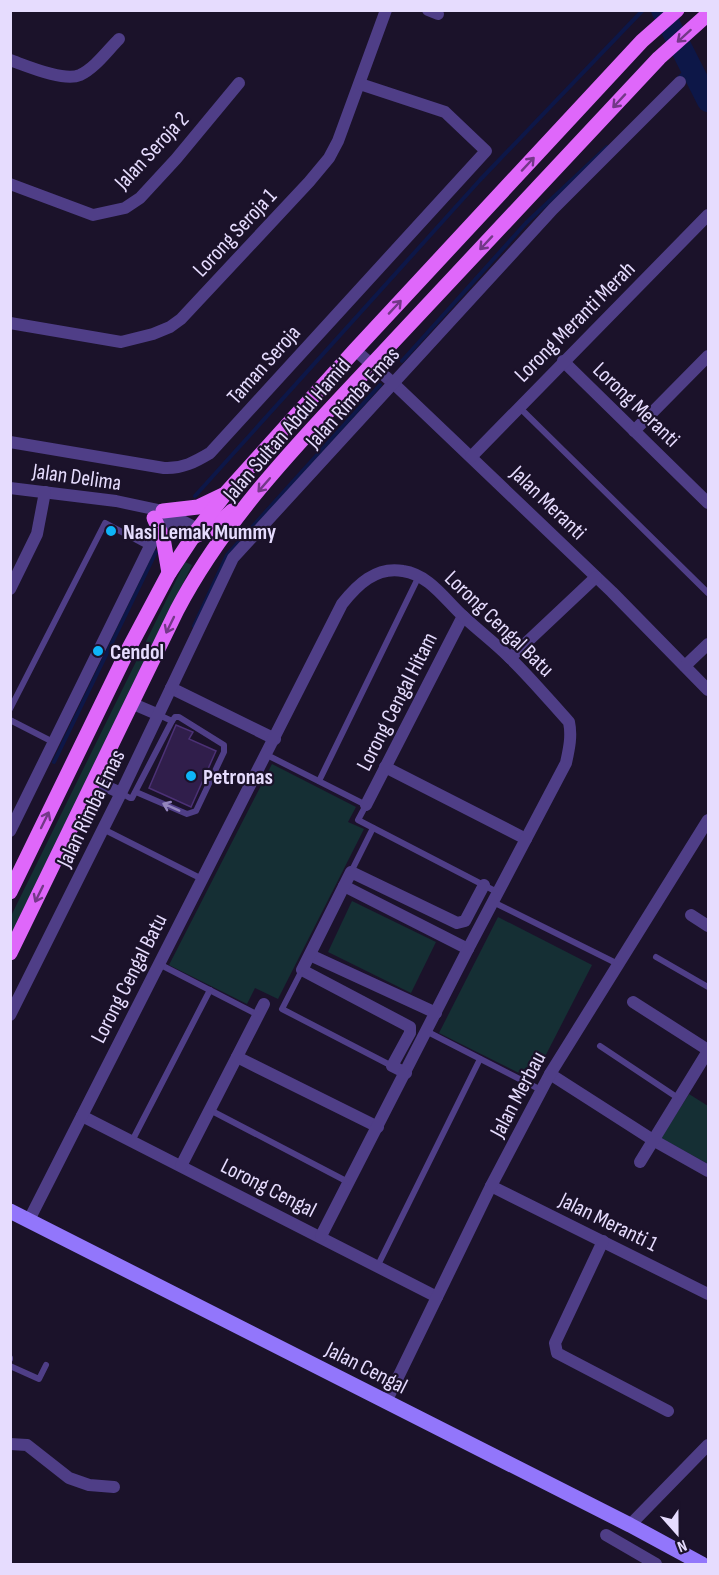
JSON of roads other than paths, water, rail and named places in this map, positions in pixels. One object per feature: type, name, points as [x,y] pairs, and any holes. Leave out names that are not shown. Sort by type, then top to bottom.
[{"type":"main road","name":"Jalan Sultan Abdul Hamid","points":[[10,892],[128,650],[169,573],[226,493],[355,350],[642,41],[677,10]]},
{"type":"main road","name":"Jalan Sultan Abdul Hamid","points":[[10,953],[131,703],[197,573],[246,506],[301,441],[659,58],[708,14]]},
{"type":"main road","points":[[169,573],[159,519],[198,507],[226,493]]},
{"type":"main road","points":[[197,573],[197,534],[218,525],[234,509],[246,506]]},
{"type":"street","name":"Lorong Seroja 1","points":[[10,323],[121,342],[170,327],[181,319],[329,158],[338,141],[387,10]]},
{"type":"street","points":[[10,60],[62,77],[78,76],[91,67],[119,39]]},
{"type":"street","name":"Jalan Rimba Emas","points":[[10,1015],[122,793],[233,558],[553,209],[681,82]]},
{"type":"street","name":"Jalan Seroja 2","points":[[10,184],[93,215],[125,208],[140,198],[176,159],[239,83]]},
{"type":"street","name":"Taman Seroja","points":[[10,442],[178,469],[210,453],[486,152],[445,112],[360,84]]},
{"type":"street","name":"Lorong Meranti Merah","points":[[471,457],[708,215]]},
{"type":"street","name":"Jalan Meranti","points":[[355,350],[393,383],[596,577],[708,690]]},
{"type":"street","points":[[634,431],[707,360]]},
{"type":"street","name":"Lorong Meranti","points":[[563,361],[708,502]]},
{"type":"street","name":"Jalan Delima","points":[[10,488],[116,501],[138,507],[159,519],[197,534]]},
{"type":"street","points":[[10,589],[37,534],[45,492]]},
{"type":"street","points":[[10,831],[150,547],[159,519]]},
{"type":"street","name":"Lorong Cengal Batu","points":[[29,1220],[342,604],[354,588],[370,577],[387,571],[402,570],[419,575],[437,589],[463,616],[510,657],[568,722],[571,732],[566,763],[321,1236]]},
{"type":"street","points":[[510,657],[596,577]]},
{"type":"street","name":"Lorong Cengal Hitam","points":[[366,805],[463,616]]},
{"type":"street","points":[[685,666],[708,644]]},
{"type":"street","points":[[171,688],[275,739]]},
{"type":"street","points":[[131,703],[159,715]]},
{"type":"street","points":[[385,767],[526,838]]},
{"type":"street","points":[[94,781],[122,793]]},
{"type":"street","name":"Jalan Merbau","points":[[386,1402],[491,1186],[541,1090],[708,820]]},
{"type":"street","points":[[405,1072],[392,1066],[410,1033],[410,1027],[302,970],[351,872],[457,923],[465,921],[484,885]]},
{"type":"street","points":[[344,886],[468,949]]},
{"type":"street","points":[[691,915],[708,926]]},
{"type":"street","points":[[310,955],[436,1013]]},
{"type":"street","points":[[633,1002],[708,1051],[640,1162]]},
{"type":"street","points":[[181,1166],[261,1010]]},
{"type":"street","points":[[237,1057],[378,1127]]},
{"type":"street","points":[[550,1074],[653,1140],[708,1171]]},
{"type":"street","name":"Lorong Cengal","points":[[82,1116],[437,1297]]},
{"type":"street","name":"Jalan Meranti 1","points":[[491,1186],[708,1293]]},
{"type":"street","name":"Jalan Cengal","points":[[10,1211],[630,1525],[702,1564]]},
{"type":"street","points":[[603,1241],[555,1343],[557,1353],[668,1411]]},
{"type":"street","points":[[10,1444],[27,1445],[69,1478],[89,1485],[114,1487]]},
{"type":"street","points":[[630,1525],[708,1445]]},
{"type":"street","points":[[606,1535],[656,1564]]},
{"type":"lane","points":[[519,406],[708,593]]},
{"type":"lane","points":[[10,709],[105,523],[150,547]]},
{"type":"lane","points":[[319,781],[419,575]]},
{"type":"lane","points":[[159,715],[172,721]]},
{"type":"lane","points":[[122,793],[131,798],[136,792],[175,717],[179,717],[222,742],[224,752],[196,812],[187,814],[136,792]]},
{"type":"lane","points":[[10,720],[54,742]]},
{"type":"lane","points":[[267,754],[366,805],[358,820],[484,885],[496,897],[618,964]]},
{"type":"lane","points":[[351,872],[373,828]]},
{"type":"lane","points":[[103,829],[202,880]]},
{"type":"lane","points":[[656,957],[708,987]]},
{"type":"lane","points":[[159,964],[210,990],[261,1010]]},
{"type":"lane","points":[[302,970],[282,1009],[392,1066]]},
{"type":"lane","points":[[132,1141],[210,990]]},
{"type":"lane","points":[[426,1031],[541,1090]]},
{"type":"lane","points":[[600,1046],[679,1099]]},
{"type":"lane","points":[[378,1265],[480,1059]]},
{"type":"lane","points":[[210,1110],[349,1183]]},
{"type":"lane","points":[[10,1366],[39,1379],[46,1365]]},
{"type":"waterway","points":[[195,496],[480,180],[643,10]]},
{"type":"waterway","points":[[662,10],[708,101]]},
{"type":"waterway","points":[[679,78],[691,66]]},
{"type":"waterway","points":[[402,361],[526,223],[607,147]]},
{"type":"waterway","points":[[194,626],[227,555],[380,385]]},
{"type":"waterway","points":[[54,762],[156,552]]},
{"type":"place","name":"Nasi Lemak Mummy","points":[[111,531]]},
{"type":"place","name":"Cendol","points":[[98,651]]},
{"type":"place","name":"Petronas","points":[[191,776]]}]
